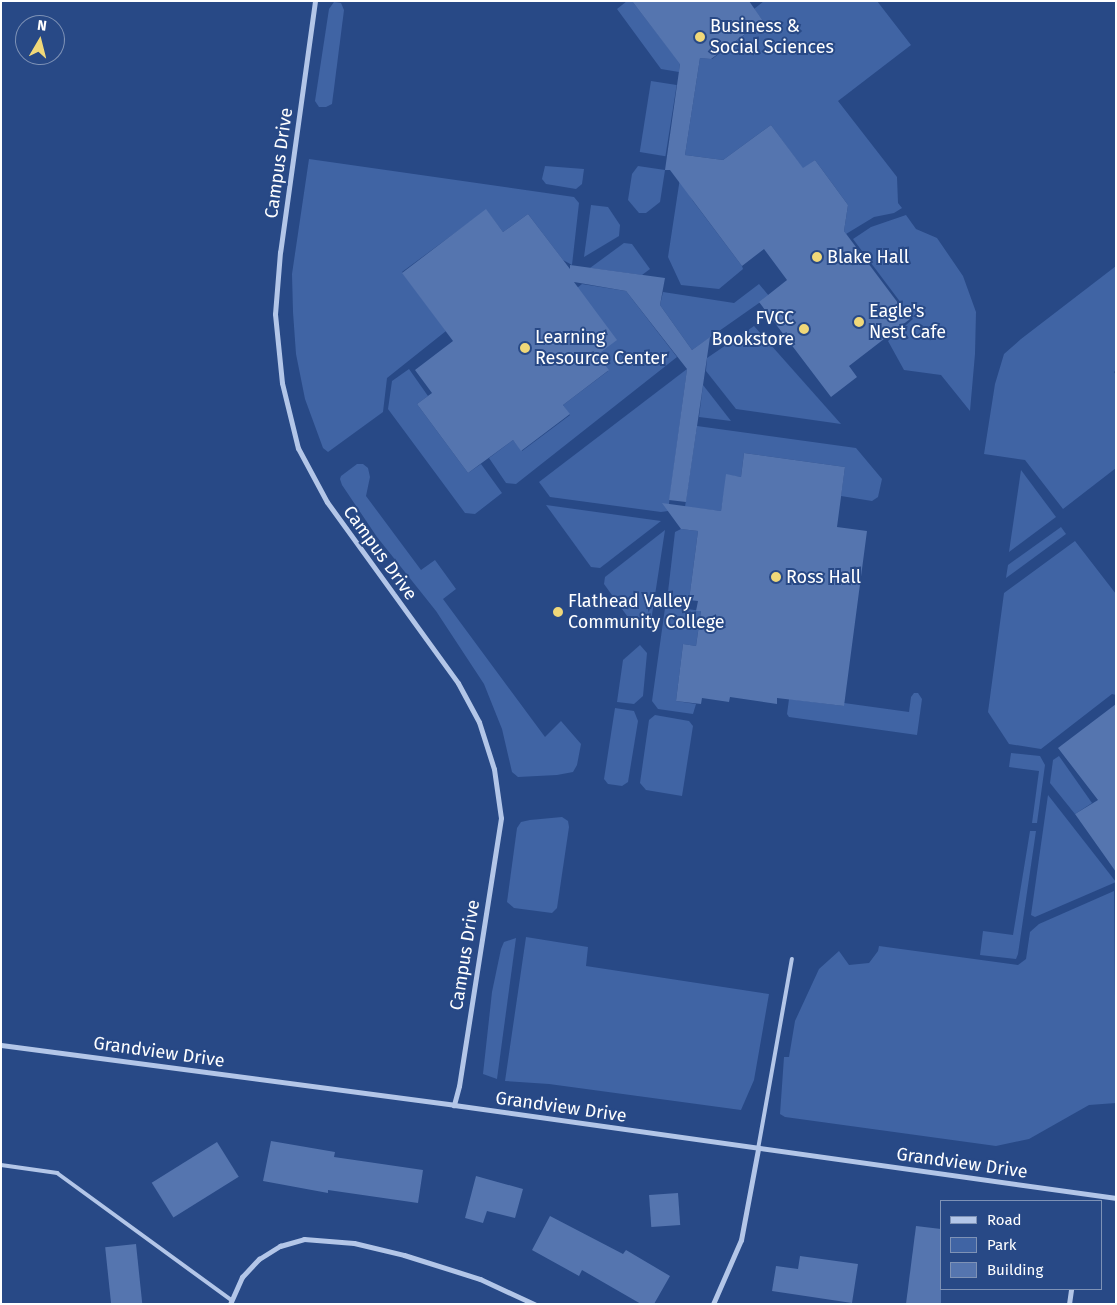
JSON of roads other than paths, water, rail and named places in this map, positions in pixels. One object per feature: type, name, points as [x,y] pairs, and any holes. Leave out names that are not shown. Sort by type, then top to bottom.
[{"type":"street","name":"Campus Drive","points":[[315,1],[280,252],[276,305],[285,392],[298,448],[327,502],[458,683],[480,722],[494,769],[501,818],[459,1086],[454,1105]]},
{"type":"street","name":"Grandview Drive","points":[[1,1046],[454,1105],[1116,1198]]},
{"type":"street","points":[[713,1304],[741,1240],[758,1149]]},
{"type":"street","points":[[1084,1200],[1085,1194]]},
{"type":"street","points":[[230,1302],[242,1277],[259,1258],[280,1246],[304,1239],[354,1243],[404,1255],[480,1279],[534,1304]]},
{"type":"street","points":[[1069,1304],[1071,1290]]},
{"type":"lane","points":[[758,1149],[792,960]]},
{"type":"lane","points":[[1,1165],[57,1173],[230,1302]]},
{"type":"place","name":"Business & Social Sciences","points":[[700,37]]},
{"type":"place","name":"Blake Hall","points":[[817,257]]},
{"type":"place","name":"Eagle's Nest Cafe","points":[[859,322]]},
{"type":"place","name":"FVCC Bookstore","points":[[804,329]]},
{"type":"place","name":"Learning Resource Center","points":[[525,348]]},
{"type":"place","name":"Ross Hall","points":[[776,577]]},
{"type":"place","name":"Flathead Valley Community College","points":[[558,612]]}]
